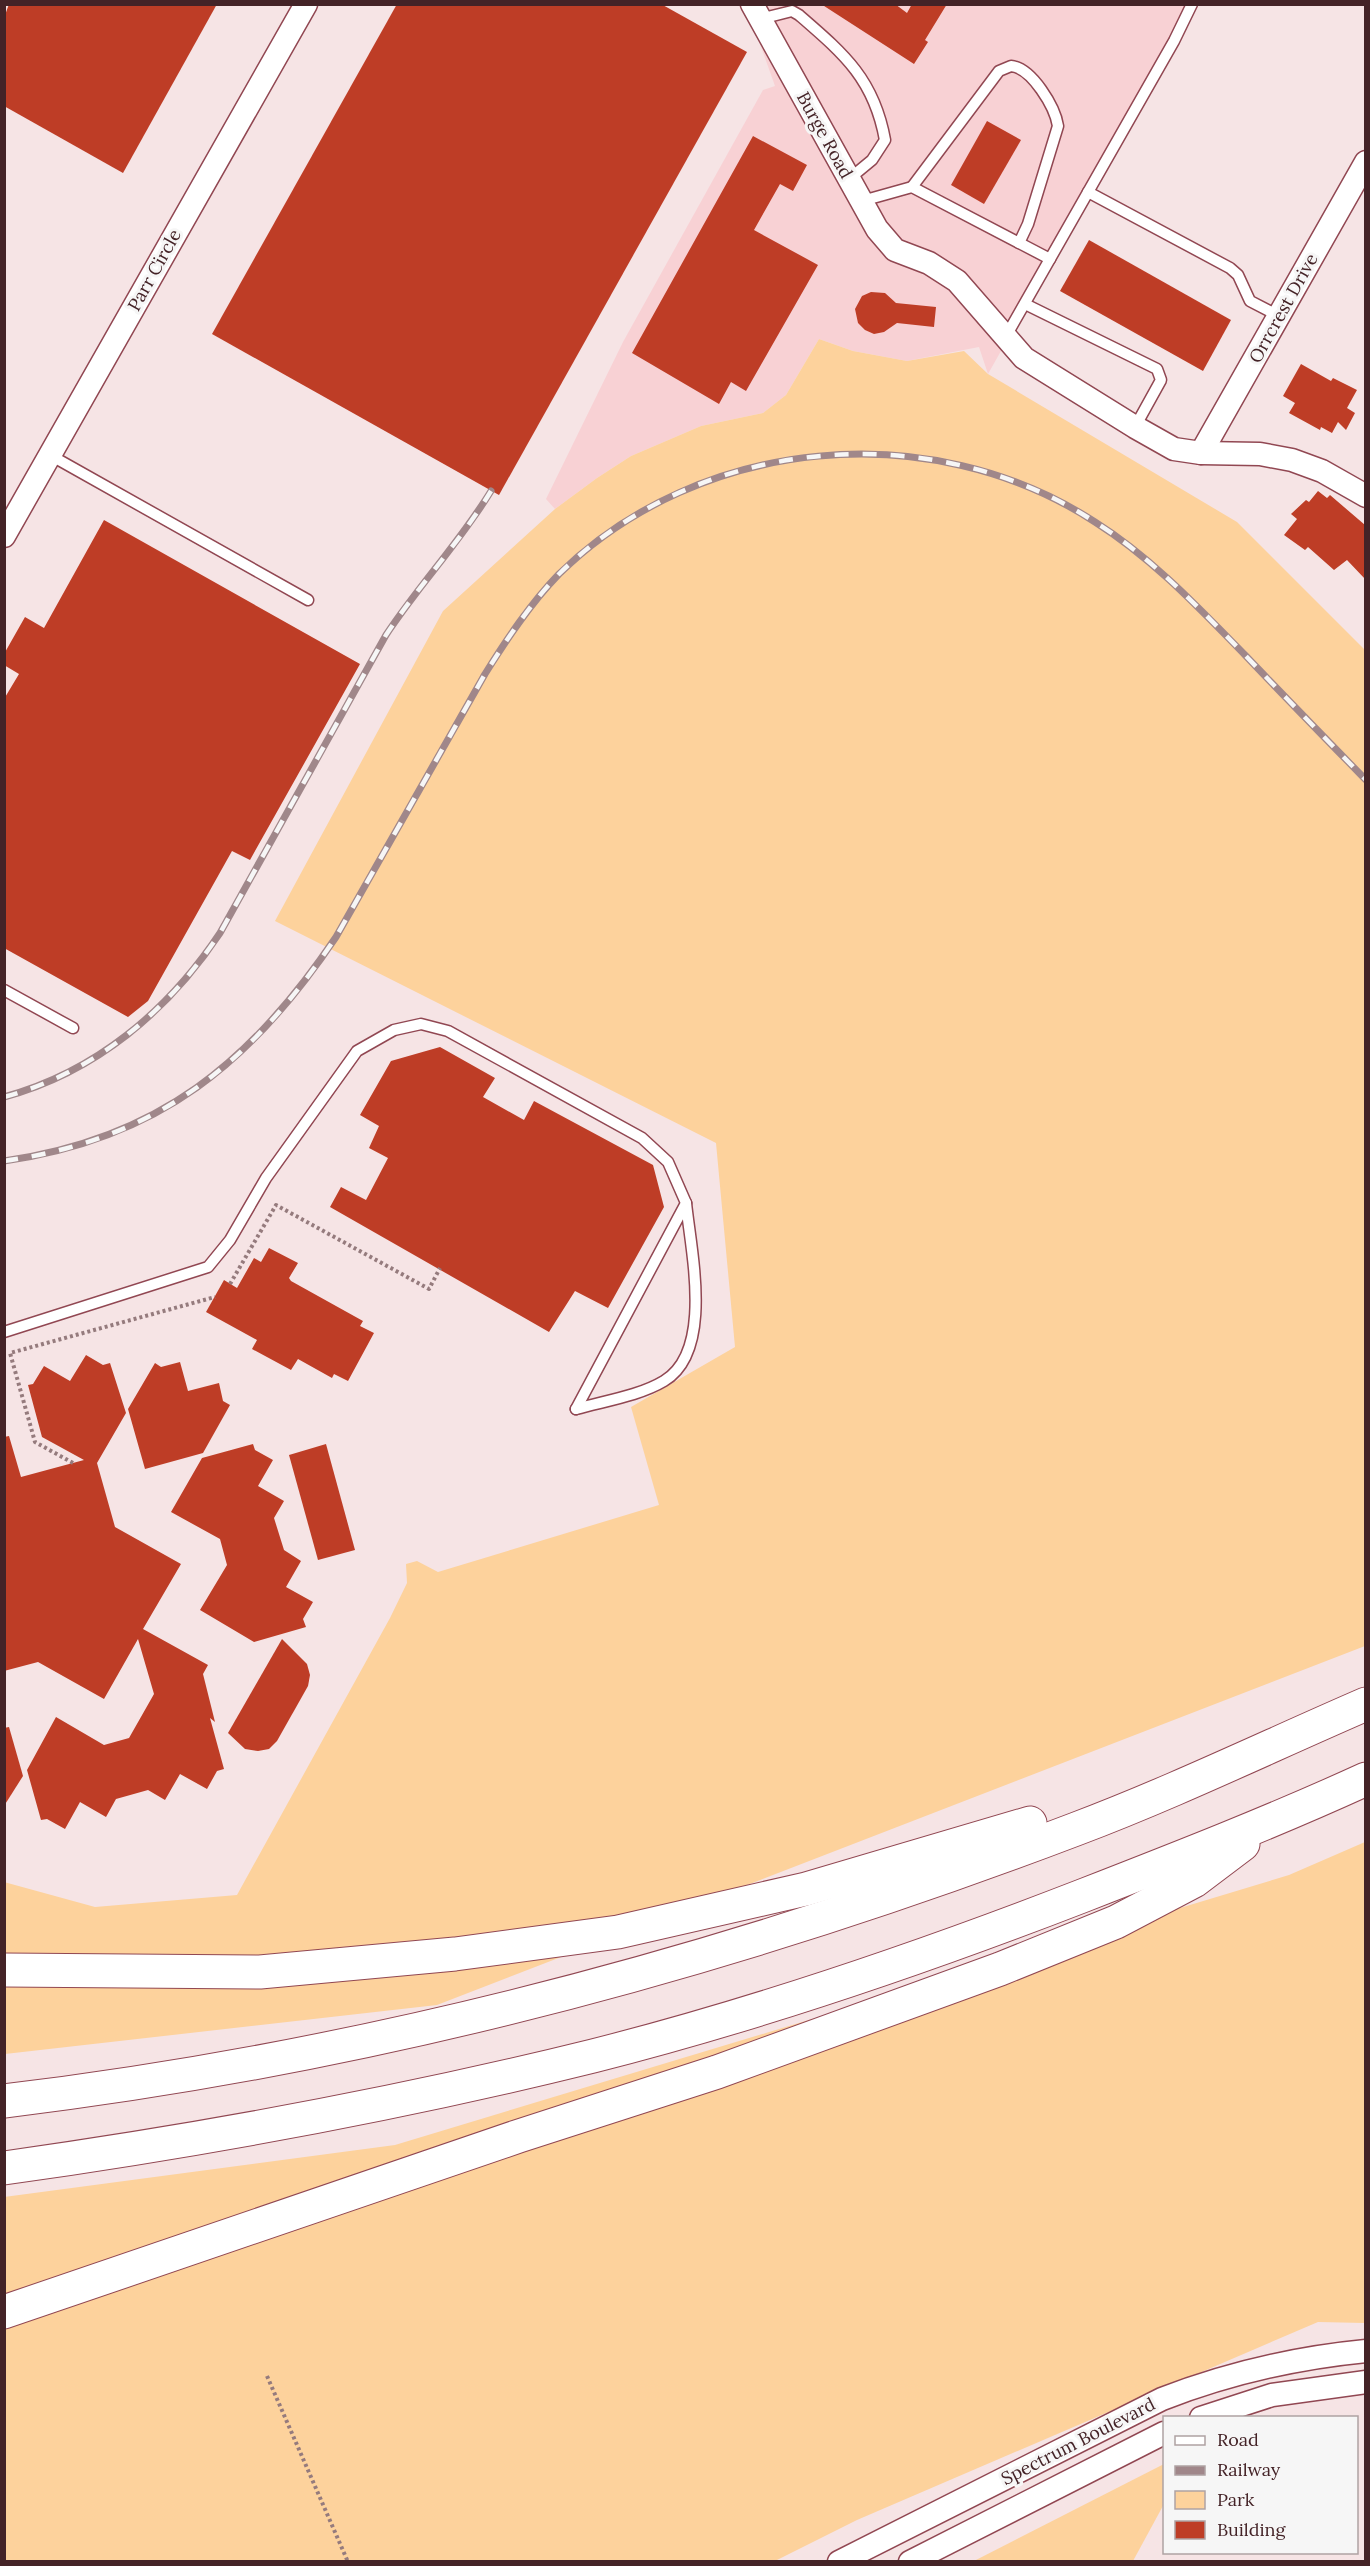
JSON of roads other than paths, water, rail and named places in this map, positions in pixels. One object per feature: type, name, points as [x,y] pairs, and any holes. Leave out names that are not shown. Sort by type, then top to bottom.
[{"type":"highway","points":[[4,2102],[156,2079],[310,2052],[507,2009],[630,1977],[872,1903],[1080,1828],[1365,1704]]},
{"type":"highway","points":[[4,2168],[231,2134],[407,2100],[596,2055],[796,1997],[978,1936],[1276,1819],[1365,1779]]},
{"type":"highway","points":[[4,1970],[260,1972],[434,1956],[618,1932],[806,1889],[964,1844],[1096,1802],[1157,1794]]},
{"type":"highway","points":[[4,2312],[519,2136],[717,2072],[1000,1969],[1116,1922],[1194,1881],[1276,1819]]},
{"type":"street","name":"Parr Circle","points":[[4,536],[306,4]]},
{"type":"street","name":"Burge Road","points":[[756,12],[877,229],[895,250],[929,263],[957,281],[1024,358],[1134,428],[1174,449],[1202,453],[1260,454],[1292,460],[1322,471],[1365,496]]},
{"type":"street","name":"Orrcrest Drive","points":[[1202,453],[1365,162]]},
{"type":"street","name":"Spectrum Boulevard","points":[[839,2562],[1162,2399],[1210,2381],[1265,2365],[1365,2351]]},
{"type":"street","points":[[1207,2416],[1272,2396],[1365,2382]]},
{"type":"street","name":"Spectrum Boulevard","points":[[910,2562],[1163,2434]]},
{"type":"lane","points":[[1005,338],[1174,41],[1192,4]]},
{"type":"lane","points":[[756,12],[792,11],[799,15],[854,66],[875,100],[885,140],[872,160],[849,179]]},
{"type":"lane","points":[[862,201],[912,187],[999,71],[1011,66],[1023,70],[1056,116],[1058,126],[1028,224],[1018,243]]},
{"type":"lane","points":[[912,187],[1050,259]]},
{"type":"lane","points":[[1088,192],[1230,268],[1238,275],[1250,301],[1279,316]]},
{"type":"lane","points":[[1024,304],[1157,369],[1161,380],[1134,428]]},
{"type":"lane","points":[[50,455],[308,600]]},
{"type":"lane","points":[[4,990],[74,1028]]},
{"type":"lane","points":[[4,1332],[208,1268],[230,1240],[266,1178],[357,1051],[394,1030],[421,1024],[448,1031],[642,1138],[668,1162],[686,1203],[696,1289],[693,1340],[682,1362],[665,1380],[576,1409],[686,1203]]},
{"type":"railway","points":[[4,1161],[59,1150],[109,1134],[155,1113],[197,1088],[235,1057],[270,1022],[304,982],[336,937],[485,674],[519,622],[548,585],[616,528],[679,493],[747,469],[818,456],[891,455],[962,466],[1031,488],[1095,522],[1155,567],[1210,619],[1366,780]]},
{"type":"railway","points":[[4,1097],[38,1086],[99,1055],[153,1013],[200,961],[220,933],[386,635],[491,491]]}]
